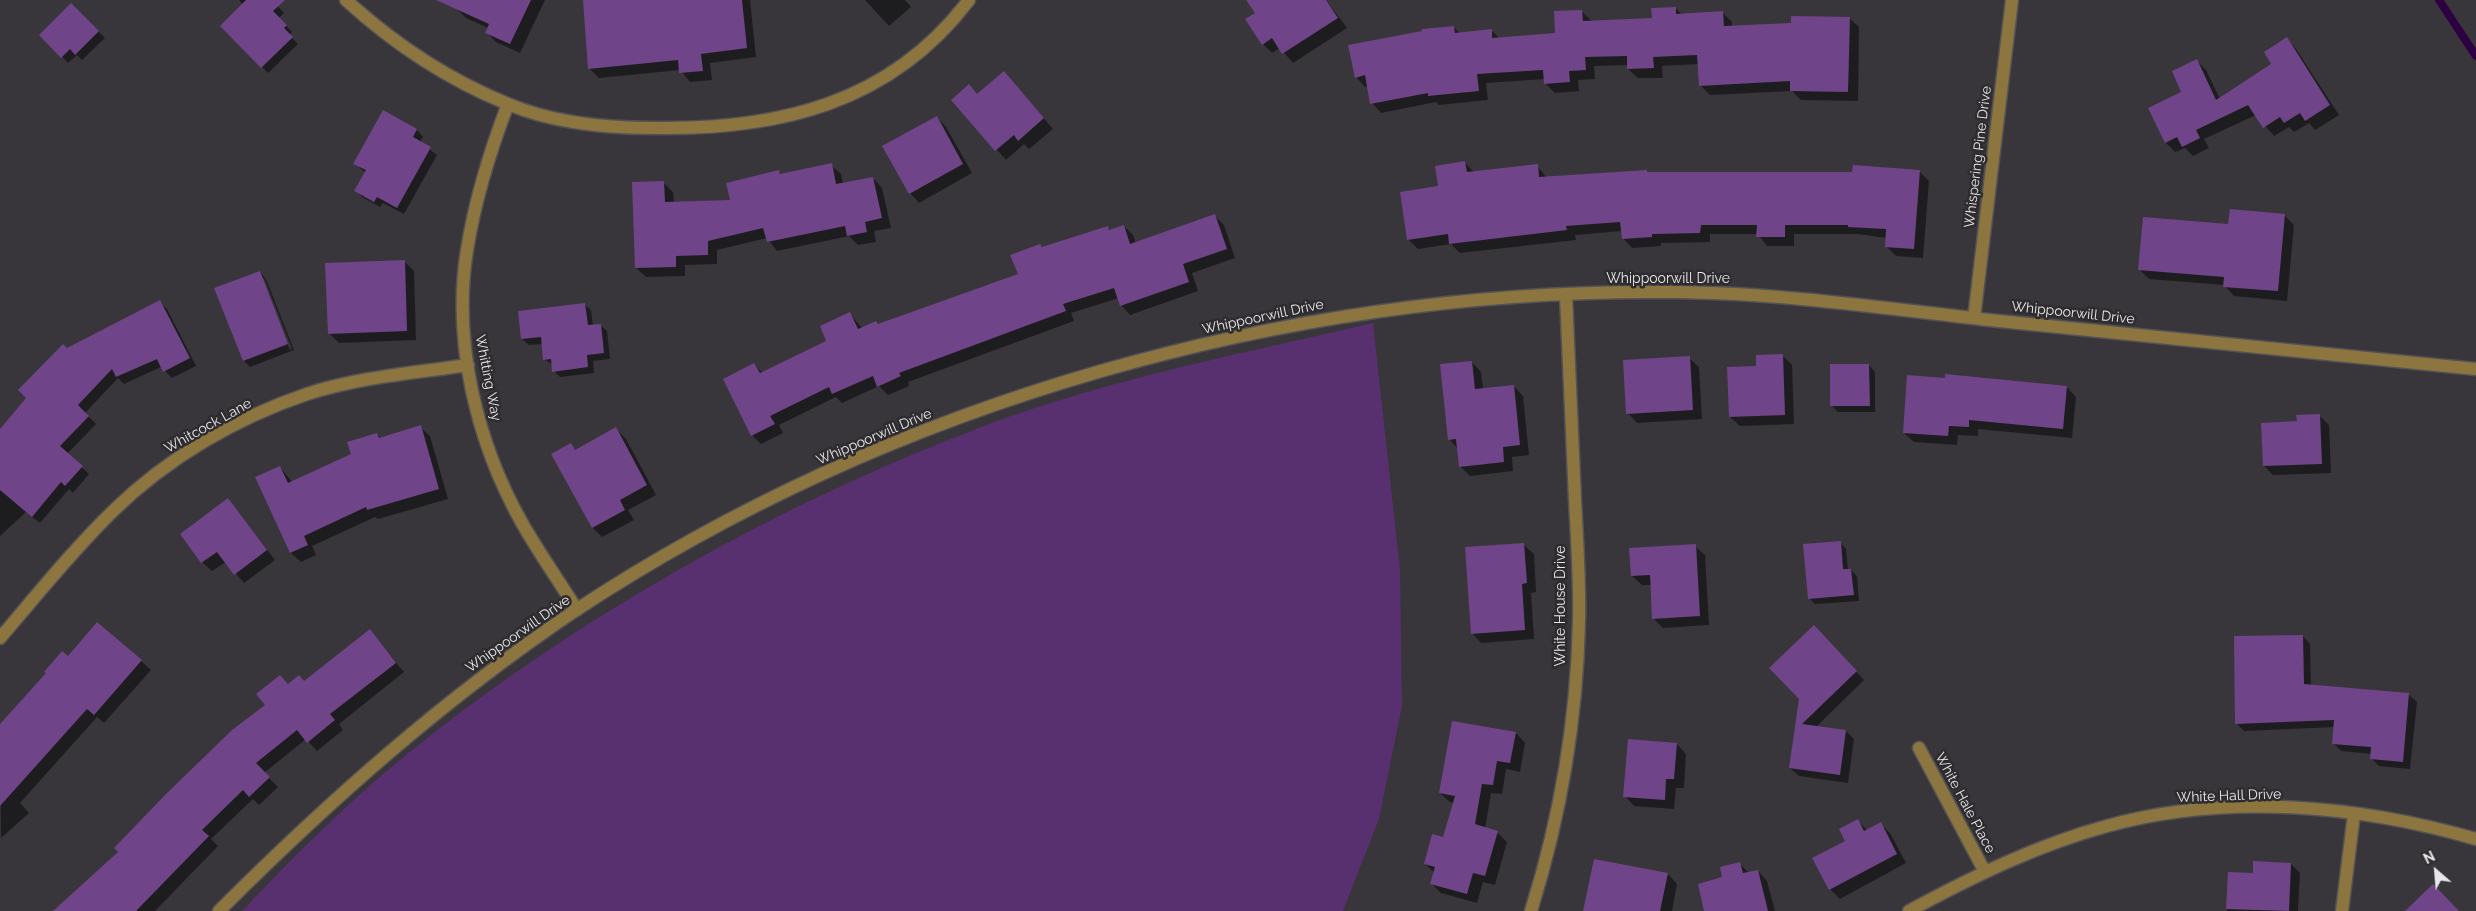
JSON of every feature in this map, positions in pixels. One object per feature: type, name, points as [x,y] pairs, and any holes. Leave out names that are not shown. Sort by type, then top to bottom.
[{"type":"street","points":[[346,0],[372,24],[427,62],[460,81],[508,104],[570,121],[613,127],[714,127],[779,119],[828,106],[892,72],[937,36],[956,18],[970,0]]},
{"type":"street","name":"Whispering Pine Drive","points":[[1974,318],[2012,0]]},
{"type":"street","name":"Whitting Way","points":[[508,104],[490,153],[466,251],[463,308],[468,365],[483,431],[505,489],[522,523],[577,610]]},
{"type":"street","name":"Whippoorwill Drive","points":[[219,911],[314,818],[415,729],[577,610],[689,543],[832,471],[948,423],[1056,385],[1181,350],[1332,318],[1441,304],[1670,292],[1733,294],[1844,303],[2476,369]]},
{"type":"street","name":"White House Drive","points":[[1531,911],[1546,860],[1560,788],[1577,663],[1578,581],[1566,296]]},
{"type":"street","name":"Whitcock Lane","points":[[0,638],[114,510],[157,474],[199,445],[252,417],[308,394],[381,377],[468,365]]},
{"type":"street","name":"White Hale Place","points":[[1919,748],[1985,872]]},
{"type":"street","name":"White Hall Drive","points":[[1909,911],[1985,872],[2089,831],[2136,819],[2170,813],[2217,808],[2269,808],[2354,814],[2422,825],[2476,839]]},
{"type":"street","points":[[2342,911],[2354,814]]},
{"type":"shaded area","points":[[1373,323],[1400,570],[1402,706],[1379,819],[1343,911],[242,911],[364,791],[407,754],[473,703],[542,654],[613,609],[685,566],[759,526],[834,489],[911,455],[989,424],[1036,408],[1131,380]]},
{"type":"building","points":[[246,0],[285,0],[273,11],[287,25],[284,28],[293,37],[261,68],[220,26]]},
{"type":"building","points":[[436,0],[531,0],[510,44],[485,33],[489,24]]},
{"type":"building","points":[[583,0],[742,0],[747,48],[701,54],[703,71],[679,73],[678,60],[588,69]]},
{"type":"building","points":[[1246,0],[1326,0],[1338,18],[1282,54],[1272,38],[1262,45],[1245,19],[1255,13]]},
{"type":"building","points":[[71,3],[99,31],[75,55],[70,49],[61,58],[39,35]]},
{"type":"building","points":[[1676,7],[1676,14],[1723,11],[1724,26],[1791,23],[1791,16],[1850,17],[1848,92],[1790,91],[1790,81],[1699,86],[1697,55],[1653,57],[1654,68],[1627,69],[1627,56],[1585,57],[1586,70],[1569,71],[1570,82],[1544,84],[1543,70],[1477,74],[1479,91],[1428,96],[1428,93],[1370,104],[1365,75],[1355,78],[1348,45],[1422,31],[1422,29],[1454,26],[1455,33],[1492,29],[1492,38],[1555,33],[1554,11],[1582,10],[1583,21],[1652,18],[1651,8]]},
{"type":"building","points":[[2287,37],[2330,105],[2305,121],[2300,113],[2284,123],[2280,117],[2263,128],[2248,105],[2196,130],[2200,138],[2182,147],[2177,137],[2165,143],[2148,108],[2181,92],[2172,71],[2197,59],[2216,100],[2271,64],[2264,52]]},
{"type":"building","points":[[1004,71],[1044,118],[1018,141],[1014,135],[995,151],[951,100],[969,84],[977,94]]},
{"type":"building","points":[[383,110],[417,129],[413,137],[431,147],[397,208],[377,197],[374,202],[354,191],[366,170],[353,164]]},
{"type":"building","points":[[937,116],[963,164],[909,194],[882,146]]},
{"type":"building","points":[[1465,161],[1467,172],[1538,164],[1539,177],[1647,170],[1647,172],[1852,172],[1853,165],[1920,170],[1914,249],[1885,247],[1886,229],[1848,227],[1848,225],[1785,225],[1785,237],[1756,237],[1757,225],[1701,225],[1700,233],[1652,234],[1652,237],[1622,239],[1620,222],[1566,226],[1567,230],[1449,244],[1448,234],[1407,240],[1400,192],[1438,186],[1435,166]]},
{"type":"building","points":[[832,163],[836,184],[873,177],[882,218],[865,222],[867,232],[847,236],[845,226],[767,242],[763,228],[708,241],[708,255],[676,256],[676,267],[635,268],[632,182],[664,181],[665,202],[730,200],[726,183],[779,170],[780,174]]},
{"type":"building","points":[[2230,209],[2285,214],[2278,291],[2223,287],[2224,277],[2138,270],[2143,217],[2228,224]]},
{"type":"building","points":[[1215,214],[1227,249],[1183,264],[1189,282],[1120,306],[1114,288],[1063,304],[1066,311],[899,373],[901,376],[877,387],[873,376],[832,394],[829,387],[770,416],[775,424],[751,436],[723,379],[754,363],[760,373],[826,341],[820,326],[850,312],[858,329],[876,321],[878,324],[1018,274],[1010,255],[1040,244],[1042,247],[1108,226],[1109,230],[1124,225],[1130,244]]},
{"type":"building","points":[[405,260],[407,331],[328,334],[325,263]]},
{"type":"building","points":[[260,271],[288,344],[243,361],[214,288]]},
{"type":"building","points":[[160,300],[190,358],[163,372],[157,359],[116,377],[112,369],[78,405],[89,416],[60,446],[83,466],[65,486],[61,482],[32,517],[0,490],[0,429],[26,398],[18,390],[63,344],[67,348]]},
{"type":"building","points":[[585,303],[588,325],[601,324],[604,353],[587,355],[588,367],[552,372],[551,359],[543,360],[541,337],[521,339],[518,311]]},
{"type":"building","points":[[1783,354],[1785,415],[1729,417],[1727,367],[1756,366],[1756,355]]},
{"type":"building","points":[[1690,356],[1693,410],[1626,414],[1623,360]]},
{"type":"building","points":[[1472,361],[1475,389],[1514,385],[1520,445],[1503,447],[1504,462],[1459,467],[1456,439],[1448,440],[1440,364]]},
{"type":"building","points":[[1830,364],[1869,364],[1870,406],[1830,406]]},
{"type":"building","points":[[1945,374],[2067,386],[2063,429],[1969,420],[1969,427],[1949,426],[1948,436],[1903,433],[1907,375],[1945,378]]},
{"type":"building","points":[[2320,414],[2322,464],[2263,466],[2261,423],[2297,421],[2296,415]]},
{"type":"building","points":[[421,425],[439,489],[367,510],[366,507],[304,536],[308,545],[290,553],[255,477],[280,466],[288,483],[351,454],[347,442],[377,433],[379,438]]},
{"type":"building","points":[[616,427],[647,485],[620,500],[625,510],[592,528],[551,454],[571,443],[575,450]]},
{"type":"building","points":[[228,498],[267,550],[234,575],[217,552],[201,563],[180,534]]},
{"type":"building","points":[[1841,541],[1843,569],[1851,569],[1854,595],[1808,599],[1803,544]]},
{"type":"building","points":[[1524,543],[1527,583],[1522,584],[1525,630],[1471,634],[1465,547]]},
{"type":"building","points":[[1696,544],[1700,616],[1652,619],[1650,575],[1631,576],[1629,548]]},
{"type":"building","points":[[97,622],[142,660],[94,715],[87,709],[0,806],[0,724],[46,673],[44,672],[62,651],[68,656]]},
{"type":"building","points":[[1814,625],[1857,671],[1802,724],[1846,730],[1840,775],[1789,768],[1799,699],[1769,668]]},
{"type":"building","points":[[370,629],[396,663],[330,714],[335,720],[307,743],[297,730],[256,763],[270,777],[249,797],[243,790],[202,830],[209,836],[136,911],[53,911],[118,852],[114,848],[165,795],[232,730],[265,705],[256,694],[280,675],[288,684],[299,675],[304,681]]},
{"type":"building","points":[[2303,635],[2304,684],[2409,693],[2403,762],[2370,759],[2371,747],[2332,744],[2334,720],[2235,724],[2234,636]]},
{"type":"building","points":[[1452,721],[1516,732],[1510,763],[1497,761],[1493,785],[1482,784],[1475,824],[1498,831],[1485,876],[1473,873],[1467,894],[1430,884],[1435,867],[1424,864],[1432,834],[1443,837],[1455,796],[1439,793]]},
{"type":"building","points":[[1628,739],[1677,743],[1674,779],[1666,779],[1665,800],[1623,797]]},
{"type":"building","points":[[1858,819],[1864,831],[1881,822],[1897,854],[1829,890],[1812,858],[1845,841],[1839,829]]},
{"type":"building","points":[[1594,859],[1668,873],[1660,911],[1583,911]]},
{"type":"building","points":[[2253,861],[2291,863],[2289,911],[2226,909],[2228,872],[2253,873]]},
{"type":"building","points":[[1740,862],[1743,873],[1758,870],[1768,911],[1704,911],[1698,884],[1722,877],[1720,867]]},
{"type":"building","points":[[2433,884],[2459,911],[2405,911]]},
{"type":"waterway","points":[[2439,0],[2476,56]]}]
